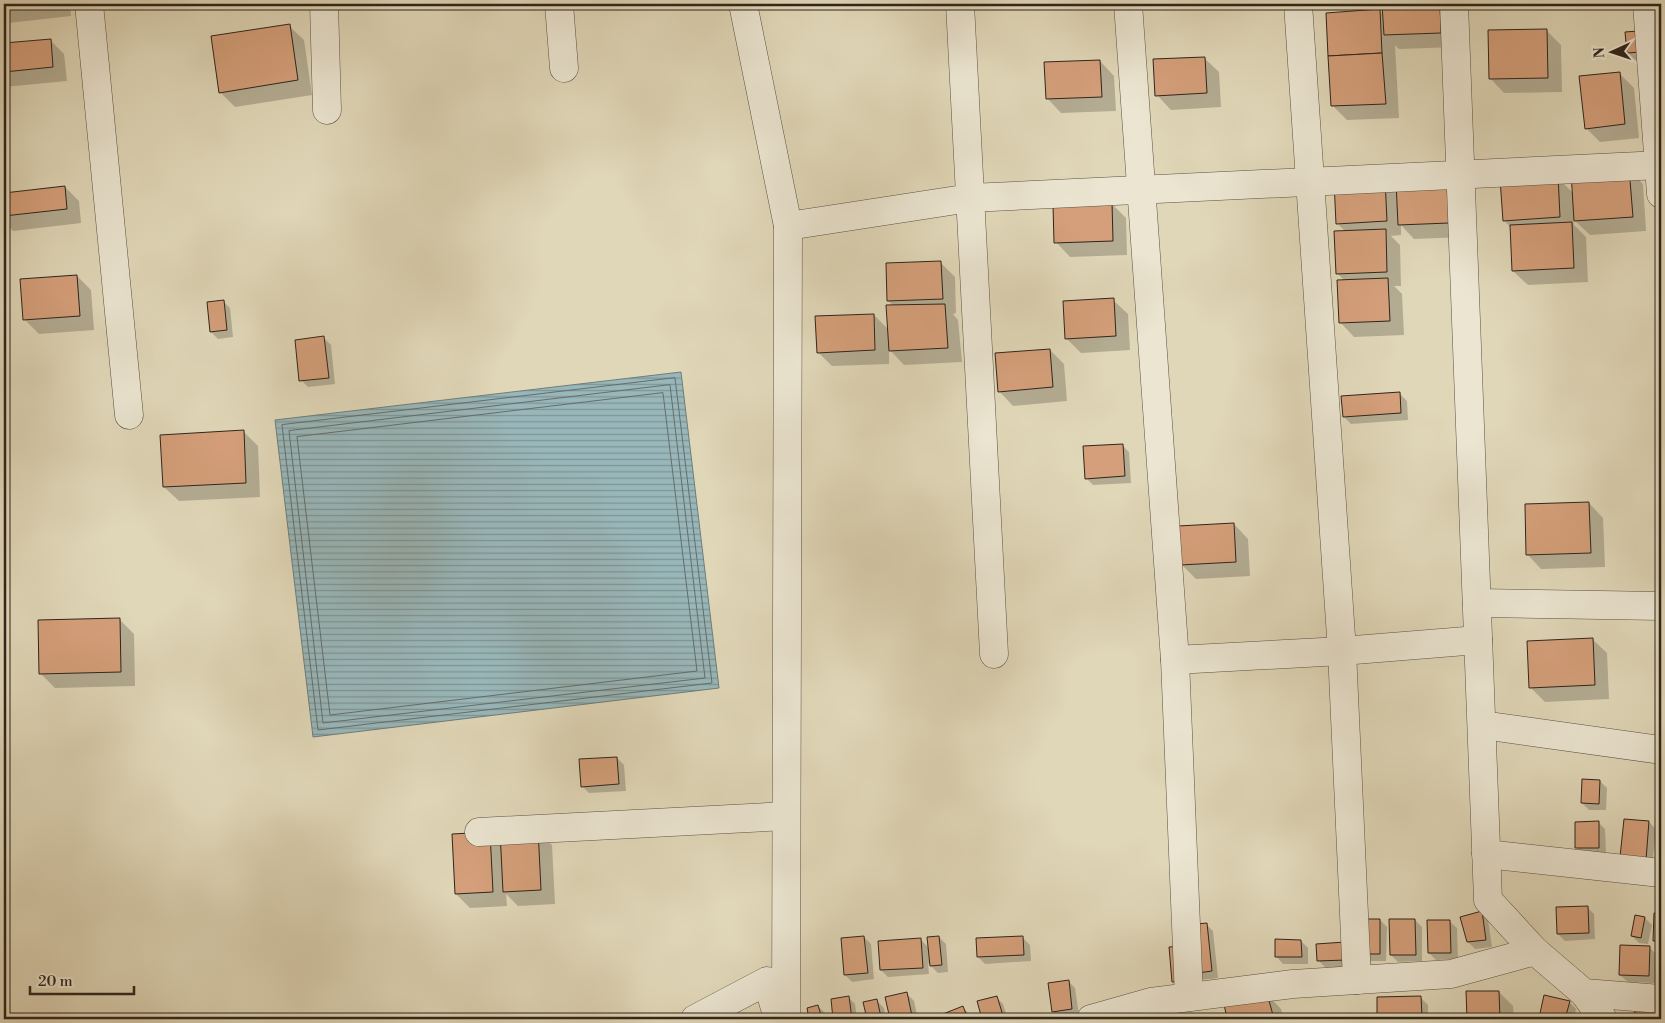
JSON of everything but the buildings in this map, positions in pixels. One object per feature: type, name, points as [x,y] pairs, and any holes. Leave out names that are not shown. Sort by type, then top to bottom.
[{"type":"street","points":[[89,4],[128,415]]},
{"type":"street","points":[[324,4],[328,110]]},
{"type":"street","points":[[560,4],[564,68]]},
{"type":"street","points":[[744,4],[788,226],[786,1019]]},
{"type":"street","points":[[960,4],[994,654]]},
{"type":"street","points":[[1128,4],[1175,660],[1190,997]]},
{"type":"street","points":[[1298,4],[1312,183],[1342,651],[1356,980]]},
{"type":"street","points":[[1454,4],[1488,900],[1535,950],[1584,993],[1603,1019]]},
{"type":"street","points":[[1647,4],[1661,194]]},
{"type":"street","points":[[788,226],[970,198],[1660,165]]},
{"type":"street","points":[[1477,603],[1661,606]]},
{"type":"street","points":[[1175,660],[1342,651],[1478,640]]},
{"type":"street","points":[[1482,725],[1661,750]]},
{"type":"street","points":[[479,832],[786,816]]},
{"type":"street","points":[[1486,854],[1661,873]]},
{"type":"street","points":[[1091,1019],[1151,1002],[1293,984],[1450,974],[1535,950]]},
{"type":"street","points":[[695,1019],[767,981],[778,1019]]},
{"type":"street","points":[[1584,993],[1661,999]]},
{"type":"water","points":[[681,372],[719,688],[313,737],[275,420]]}]
